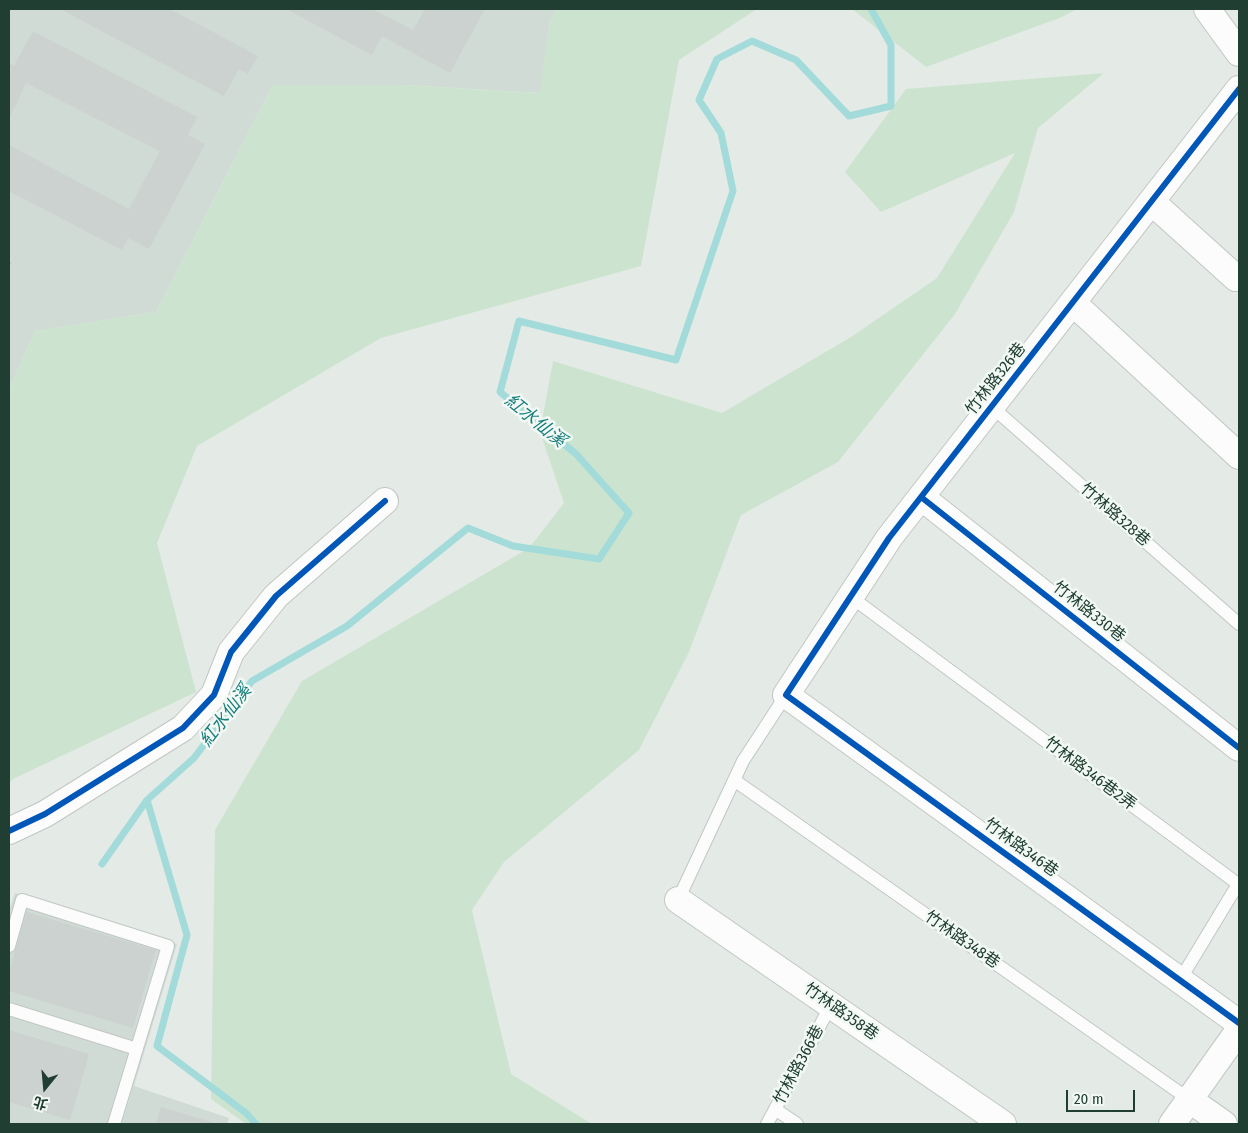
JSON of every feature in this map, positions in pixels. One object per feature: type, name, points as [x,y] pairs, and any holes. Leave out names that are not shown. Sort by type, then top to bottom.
[{"type":"street","points":[[1207,9],[1239,53]]},
{"type":"street","name":"竹林路326巷","points":[[786,695],[889,538],[1239,88]]},
{"type":"street","points":[[1151,203],[1236,278]]},
{"type":"street","points":[[1073,303],[1239,456]]},
{"type":"street","name":"竹林路330巷","points":[[921,497],[1239,748]]},
{"type":"street","points":[[9,831],[45,814],[183,728],[214,695],[232,652],[276,596],[385,501]]},
{"type":"street","name":"竹林路346巷","points":[[786,695],[1239,1023]]},
{"type":"street","name":"竹林路358巷","points":[[678,900],[1003,1124]]},
{"type":"street","points":[[1172,1124],[1239,1030]]},
{"type":"street","points":[[1190,1100],[1224,1124]]},
{"type":"lane","name":"竹林路328巷","points":[[992,407],[1239,624]]},
{"type":"lane","name":"竹林路346巷2弄","points":[[851,597],[1238,884],[1180,980]]},
{"type":"lane","points":[[678,900],[743,762],[786,695]]},
{"type":"lane","name":"竹林路348巷","points":[[734,780],[1190,1100]]},
{"type":"lane","points":[[9,946],[22,900],[168,946],[114,1124]]},
{"type":"lane","name":"竹林路366巷","points":[[767,1124],[831,1005]]},
{"type":"lane","points":[[9,1009],[137,1049]]},
{"type":"lane","points":[[775,1109],[797,1124]]},
{"type":"path","points":[[9,264],[11,260]]},
{"type":"shaded area","points":[[9,9],[556,9],[550,21],[541,93],[404,85],[273,85],[156,312],[35,331],[9,390]]},
{"type":"shaded area","points":[[15,893],[177,944],[134,1086],[229,1118],[227,1124],[9,1124],[9,911]]},
{"type":"green space","points":[[556,9],[757,9],[679,60],[641,266],[381,338],[197,446],[157,543],[196,692],[13,779],[9,783],[9,390],[35,331],[156,312],[273,85],[404,85],[540,93],[550,21]]},
{"type":"green space","points":[[852,9],[1077,9],[1062,17],[926,67]]},
{"type":"green space","points":[[1104,73],[1038,128],[1014,212],[955,314],[838,462],[741,515],[689,652],[639,750],[504,862],[472,910],[511,1074],[592,1124],[246,1124],[211,1099],[215,830],[302,681],[529,548],[564,503],[540,432],[553,361],[722,413],[851,337],[937,278],[1015,153],[881,212],[845,172],[906,89]]},
{"type":"building","points":[[60,9],[170,9],[258,56],[248,74],[239,69],[224,96]]},
{"type":"building","points":[[286,9],[372,9],[413,30],[425,9],[485,9],[450,73],[382,36],[372,55]]},
{"type":"building","points":[[33,31],[197,117],[188,135],[205,144],[149,249],[128,238],[122,250],[9,191],[9,145],[129,209],[160,151],[26,83],[9,119],[9,63],[14,66]]},
{"type":"building","points":[[26,912],[156,950],[133,1028],[9,991],[9,972]]},
{"type":"building","points":[[9,1030],[89,1054],[70,1120],[9,1102]]},
{"type":"building","points":[[161,1107],[218,1124],[156,1124]]},
{"type":"waterway","name":"紅水仙溪","points":[[102,864],[147,800],[194,758],[252,681],[347,626],[468,528],[513,546],[599,559],[629,513],[576,454],[500,392],[519,321],[676,360],[733,191],[721,133],[699,100],[717,59],[752,41],[796,60],[849,116],[891,106],[891,45],[871,9]]},
{"type":"waterway","points":[[147,800],[187,935],[157,1046],[246,1113],[256,1124]]},
{"type":"cycle path","points":[[1239,89],[889,538],[786,695],[1239,1023]]},
{"type":"cycle path","points":[[921,497],[1239,748]]},
{"type":"cycle path","points":[[9,831],[45,814],[183,728],[214,695],[231,652],[276,596],[385,501]]}]
